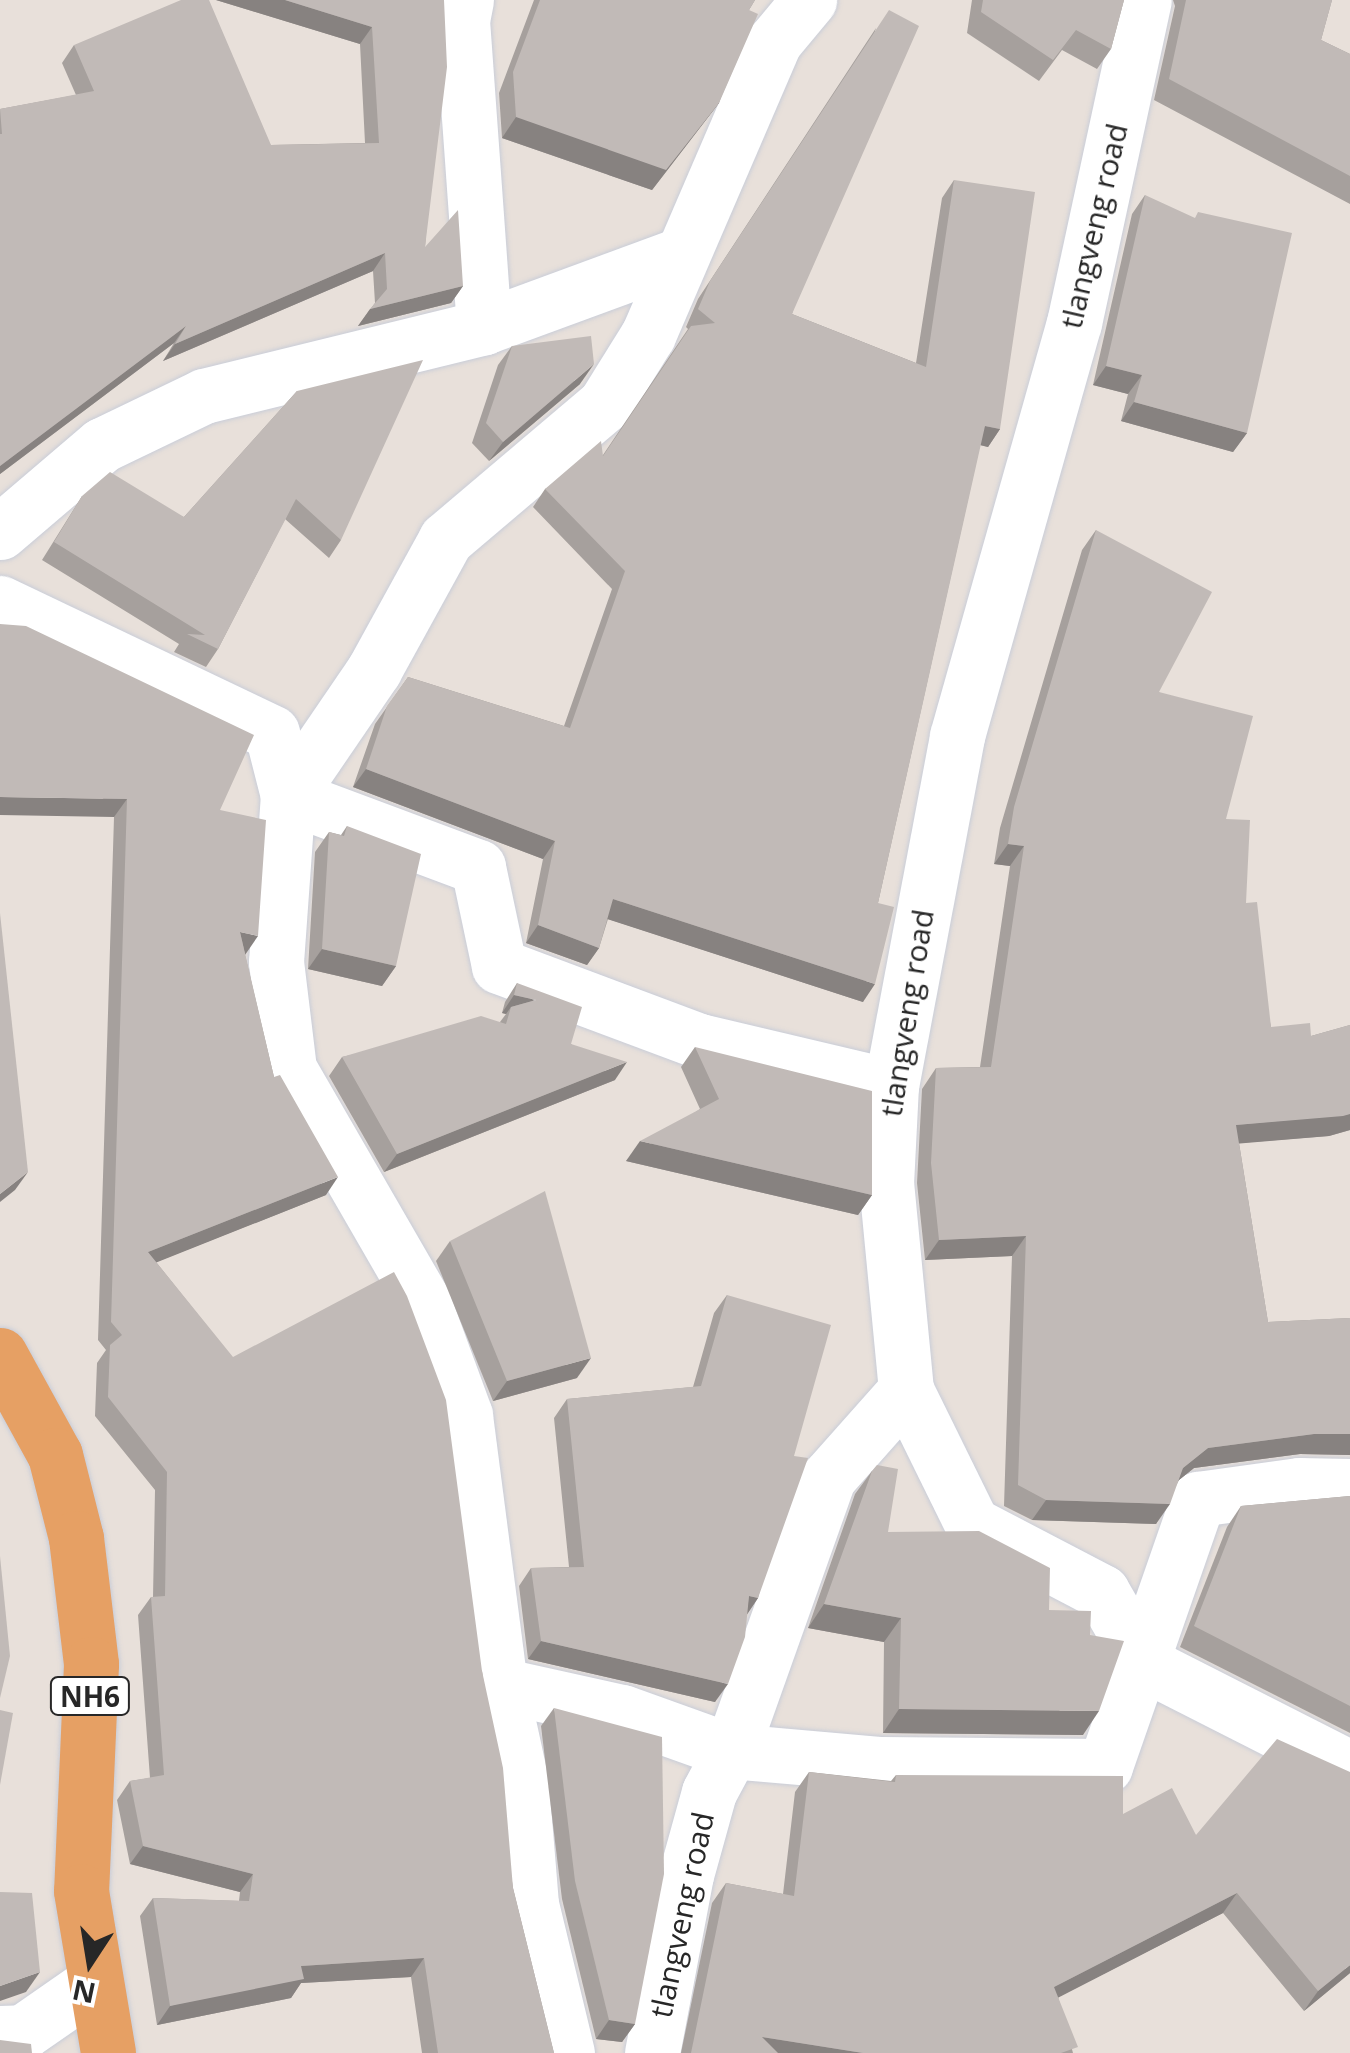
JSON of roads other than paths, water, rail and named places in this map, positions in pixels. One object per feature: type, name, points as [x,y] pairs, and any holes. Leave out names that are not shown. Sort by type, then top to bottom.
[{"type":"highway","name":"NH6","points":[[0,1355],[56,1455],[76,1538],[92,1664],[80,1891],[92,1984],[108,2053]]},
{"type":"street","points":[[466,0],[472,211],[484,327]]},
{"type":"street","points":[[288,796],[374,670],[446,540],[605,404],[648,336],[774,42],[809,0]]},
{"type":"street","name":"tlangveng road","points":[[652,2053],[686,1875],[709,1792],[730,1752],[828,1478],[906,1390],[886,1184],[890,1086],[957,736],[1074,323],[1144,0]]},
{"type":"street","points":[[0,532],[102,445],[204,396],[484,327],[680,255]]},
{"type":"street","points":[[0,603],[272,733],[288,796],[276,962],[289,1068],[423,1301],[465,1415],[500,1685],[521,1782],[531,1904],[567,2053]]},
{"type":"street","points":[[288,796],[478,867],[498,966],[700,1040],[890,1086]]},
{"type":"street","points":[[906,1390],[972,1524],[1102,1592],[1144,1663],[1350,1768]]},
{"type":"street","points":[[500,1685],[622,1712],[730,1752],[880,1764],[1105,1766],[1198,1499],[1299,1485],[1350,1486]]},
{"type":"street","points":[[0,2033],[22,2032],[92,1984]]}]
